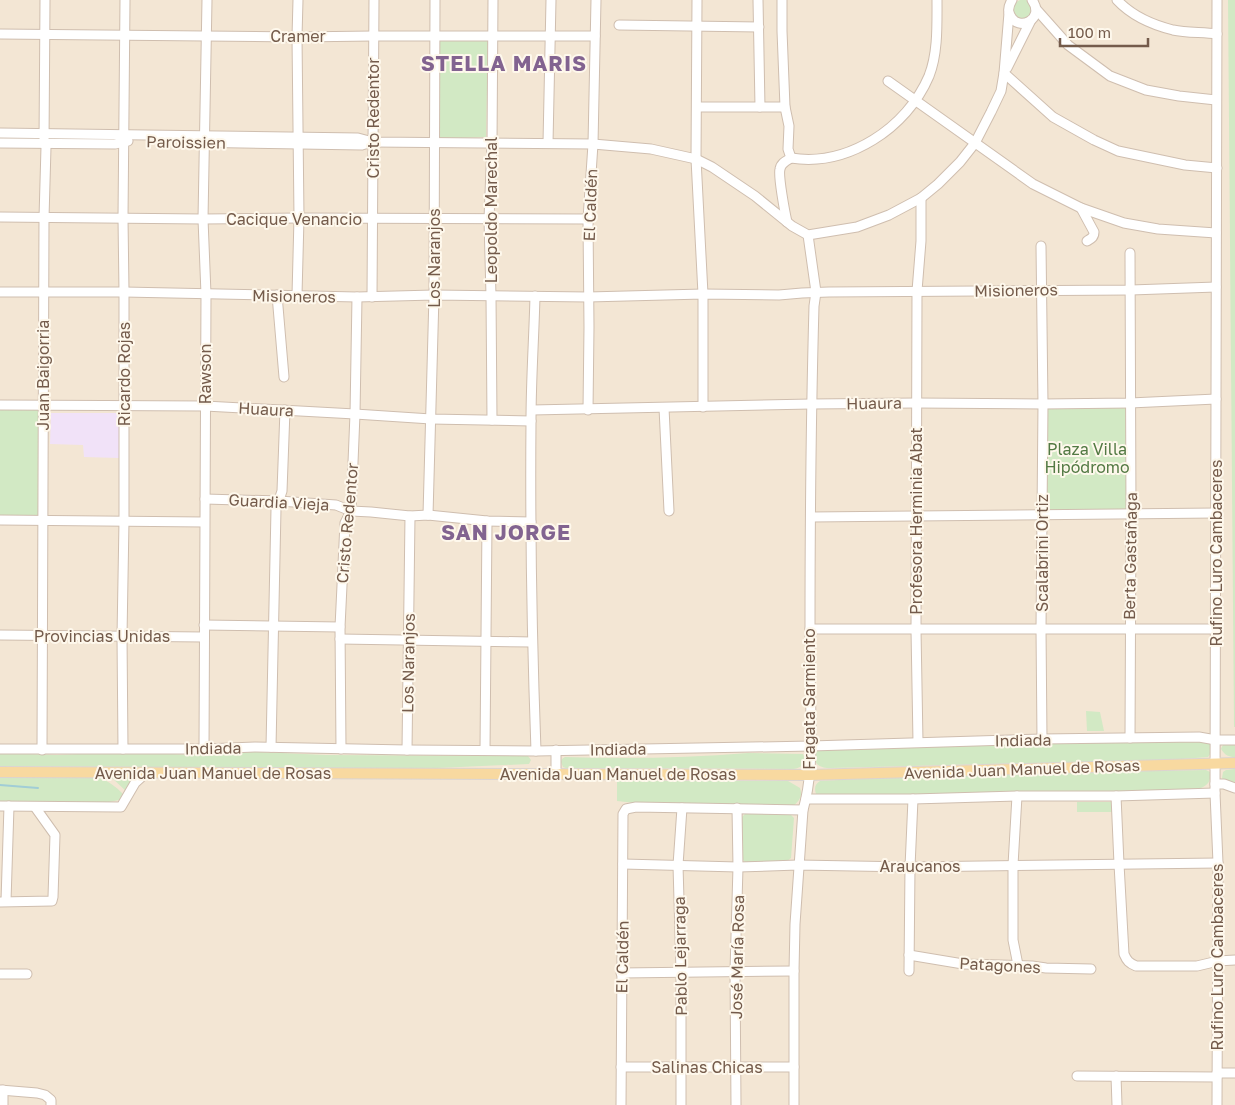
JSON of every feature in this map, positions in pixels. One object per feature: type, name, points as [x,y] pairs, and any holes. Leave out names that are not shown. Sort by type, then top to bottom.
[{"type":"main road","name":"Avenida Juan Manuel de Rosas","points":[[0,772],[810,775],[1235,763]]},
{"type":"street","name":"Juan Baigorria","points":[[42,750],[43,292],[46,147],[44,143],[45,0]]},
{"type":"street","name":"Ricardo Rojas","points":[[123,749],[125,0]]},
{"type":"street","name":"Rawson","points":[[204,748],[206,294],[204,219],[207,0]]},
{"type":"street","points":[[297,295],[299,218],[298,0]]},
{"type":"street","name":"Cristo Redentor","points":[[372,297],[374,0]]},
{"type":"street","name":"Los Naranjos","points":[[428,515],[434,295],[435,0]]},
{"type":"street","name":"Leopoldo Marechal","points":[[492,420],[489,219],[492,143],[493,0]]},
{"type":"street","points":[[548,143],[551,0]]},
{"type":"street","name":"El Caldén","points":[[588,410],[590,327],[588,218],[593,144],[596,0]]},
{"type":"street","points":[[697,0],[696,159],[703,294],[703,407]]},
{"type":"street","points":[[758,0],[760,107]]},
{"type":"street","points":[[782,0],[786,107],[789,126],[788,149],[791,158]]},
{"type":"street","points":[[787,222],[779,171],[782,164],[791,158],[801,160],[825,159],[845,154],[874,140],[897,122],[916,101],[929,76],[934,60],[937,0]]},
{"type":"street","points":[[1032,0],[1036,16],[1068,45],[1110,76],[1146,90],[1216,100]]},
{"type":"street","points":[[1117,0],[1139,17],[1174,30],[1217,34]]},
{"type":"street","name":"Rufino Luro Cambaceres","points":[[1217,1105],[1218,863],[1215,788],[1216,100],[1218,0]]},
{"type":"street","points":[[1010,4],[1013,20],[1017,23],[1021,24],[1036,16]]},
{"type":"street","points":[[808,235],[857,227],[889,215],[921,198],[960,162],[988,119],[1001,91],[1010,4]]},
{"type":"street","points":[[1004,73],[1036,16]]},
{"type":"street","points":[[619,25],[759,27]]},
{"type":"street","name":"Cramer","points":[[0,34],[297,37],[595,36]]},
{"type":"street","points":[[1004,73],[1053,117],[1118,151],[1185,165],[1217,168]]},
{"type":"street","points":[[888,81],[1033,184],[1081,208],[1124,223],[1158,229],[1216,232]]},
{"type":"street","points":[[697,106],[786,107]]},
{"type":"street","name":"Paroissien","points":[[0,133],[44,133],[124,138],[133,141],[205,139],[298,141],[362,145],[373,142],[548,143],[593,144],[651,149],[696,159],[729,178],[787,222],[808,235]]},
{"type":"street","name":"Paroissien","points":[[0,143],[115,144],[124,138]]},
{"type":"street","name":"Profesora Herminia Abat","points":[[918,742],[916,403],[917,292],[922,241],[921,198]]},
{"type":"street","points":[[1081,208],[1094,232],[1094,236],[1087,241]]},
{"type":"street","name":"Cacique Venancio","points":[[0,217],[204,219],[588,218]]},
{"type":"street","name":"Fragata Sarmiento","points":[[794,1105],[794,970],[798,865],[803,810],[810,775],[811,746],[811,404],[816,292],[808,235]]},
{"type":"street","name":"Scalabrini Ortiz","points":[[1041,246],[1043,404],[1042,739]]},
{"type":"street","name":"Berta Gastañaga","points":[[1130,253],[1130,738]]},
{"type":"street","name":"Misioneros","points":[[0,292],[124,292],[357,297],[434,295],[588,297],[703,294],[779,295],[816,292],[1131,290],[1216,287]]},
{"type":"street","points":[[277,295],[284,377]]},
{"type":"street","points":[[535,296],[531,421],[531,522],[532,642],[536,751]]},
{"type":"street","name":"Cristo Redentor","points":[[341,749],[340,627],[345,523],[351,510],[357,297]]},
{"type":"street","name":"Huaura","points":[[532,410],[811,404],[1130,403],[1216,399]]},
{"type":"street","name":"Huaura","points":[[0,405],[205,406],[431,419],[531,421]]},
{"type":"street","points":[[664,408],[669,511]]},
{"type":"street","points":[[271,747],[276,509],[282,491],[285,410]]},
{"type":"street","name":"Guardia Vieja","points":[[205,499],[280,501],[336,505],[351,510],[410,516],[428,515],[487,521],[531,522]]},
{"type":"street","points":[[811,517],[1216,513]]},
{"type":"street","name":"Los Naranjos","points":[[407,750],[410,516]]},
{"type":"street","points":[[0,520],[204,522]]},
{"type":"street","points":[[485,750],[487,521]]},
{"type":"street","points":[[204,625],[340,627]]},
{"type":"street","points":[[810,629],[1216,630]]},
{"type":"street","name":"Provincias Unidas","points":[[0,635],[204,637]]},
{"type":"street","points":[[340,640],[532,642]]},
{"type":"street","name":"Indiada","points":[[0,750],[271,747],[536,751],[811,746],[1042,739],[1199,737],[1216,740],[1235,740]]},
{"type":"street","points":[[556,750],[556,774]]},
{"type":"street","points":[[35,807],[55,836],[54,897],[52,901],[3,902],[4,806],[122,806],[135,784],[146,772]]},
{"type":"street","points":[[806,799],[1116,796],[1215,788],[1224,784],[1235,788]]},
{"type":"street","points":[[1017,796],[1013,865],[1013,940],[1018,966]]},
{"type":"street","points":[[1116,796],[1124,954],[1127,961],[1136,966],[1197,966],[1218,961],[1235,960]]},
{"type":"street","points":[[909,971],[913,799]]},
{"type":"street","name":"El Caldén","points":[[621,1105],[623,814],[626,809],[636,807],[682,808]]},
{"type":"street","points":[[682,808],[803,810]]},
{"type":"street","name":"Pablo Lejarraga","points":[[681,1105],[681,972],[678,865],[682,808]]},
{"type":"street","name":"José María Rosa","points":[[736,1105],[737,808]]},
{"type":"street","name":"Araucanos","points":[[623,864],[738,867],[798,865],[910,867],[1218,863]]},
{"type":"street","name":"Patagones","points":[[909,955],[962,964],[1091,969]]},
{"type":"street","points":[[621,973],[794,970]]},
{"type":"street","points":[[0,974],[27,974]]},
{"type":"street","name":"Salinas Chicas","points":[[621,1067],[794,1067]]},
{"type":"street","points":[[1077,1076],[1217,1075],[1235,1073]]},
{"type":"street","points":[[1116,1076],[1117,1105]]},
{"type":"street","points":[[3,1105],[1,1090],[37,1093],[44,1095],[51,1103]]},
{"type":"shaded area","points":[[0,0],[1235,0],[1235,1105],[0,1105]]},
{"type":"shaded area","points":[[51,413],[119,413],[119,458],[84,457],[83,445],[50,444]]},
{"type":"green space","points":[[1020,0],[1026,0],[1031,3],[1033,12],[1026,19],[1016,17],[1014,11],[1015,4]]},
{"type":"green space","points":[[1228,0],[1235,0],[1235,727],[1234,727]]},
{"type":"green space","points":[[440,40],[488,40],[486,137],[439,139]]},
{"type":"green space","name":"Plaza Villa Hipódromo","points":[[1046,406],[1128,406],[1128,511],[1046,511]]},
{"type":"green space","points":[[0,409],[38,409],[39,516],[0,516]]},
{"type":"green space","points":[[1086,711],[1100,712],[1104,731],[1087,731]]},
{"type":"green space","points":[[1206,741],[1211,744],[1211,753],[1208,757],[1144,762],[830,768],[819,766],[815,758],[816,750],[820,748],[1042,742]]},
{"type":"green space","points":[[1228,742],[1235,742],[1235,757],[1230,757],[1221,749]]},
{"type":"green space","points":[[239,751],[326,755],[528,756],[531,760],[529,764],[415,769],[0,766],[0,753],[57,755],[119,752],[198,755]]},
{"type":"green space","points":[[748,753],[803,754],[804,762],[799,768],[793,769],[566,768],[563,767],[561,762],[565,757],[656,758]]},
{"type":"green space","points":[[1235,769],[1235,785],[1224,781],[1222,778],[1223,772]]},
{"type":"green space","points":[[1206,770],[1210,772],[1210,779],[1204,787],[1174,792],[819,796],[815,790],[816,785],[820,781],[932,775]]},
{"type":"green space","points":[[0,778],[100,778],[113,785],[123,794],[119,800],[104,803],[0,803]]},
{"type":"green space","points":[[112,778],[133,778],[127,792]]},
{"type":"green space","points":[[617,781],[788,781],[800,788],[801,796],[793,806],[635,803],[617,801]]},
{"type":"green space","points":[[1077,802],[1113,802],[1114,812],[1077,812]]},
{"type":"green space","points":[[747,812],[789,813],[794,818],[791,858],[786,862],[746,863],[742,859],[741,818]]},
{"type":"waterway","points":[[0,785],[38,788]]},
{"type":"district","name":"STELLA MARIS","points":[[504,64]]},
{"type":"district","name":"SAN JORGE","points":[[506,533]]}]
